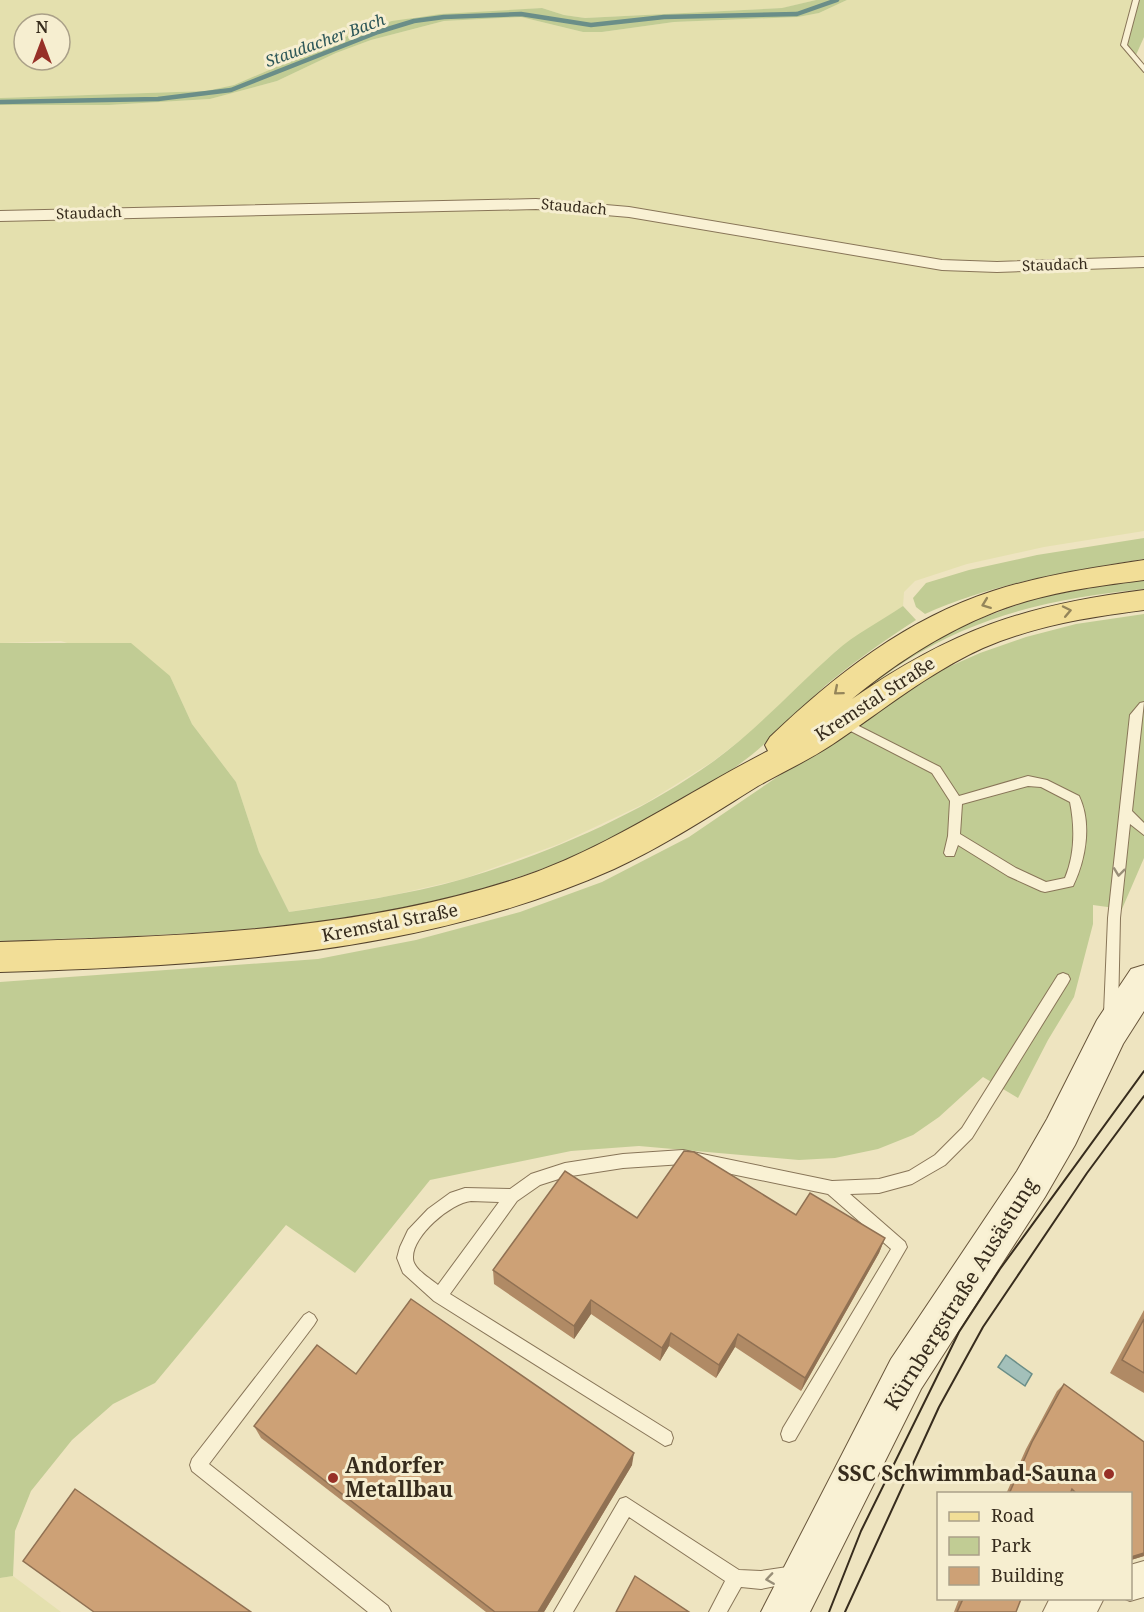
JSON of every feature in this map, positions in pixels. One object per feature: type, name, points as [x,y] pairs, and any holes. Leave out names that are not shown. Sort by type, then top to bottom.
[{"type":"main road","name":"Kremstal Straße","points":[[750,776],[837,692],[913,638],[961,614],[1002,598],[1042,588],[1144,570]]},
{"type":"main road","name":"Kremstal Straße","points":[[0,957],[194,950],[282,943],[413,922],[482,904],[546,883],[600,861],[697,810],[842,722],[897,682],[937,658],[973,641],[1042,616],[1144,600]]},
{"type":"main road","name":"Kürnbergstraße Ausästung","points":[[794,1593],[906,1374],[1031,1184],[1061,1132],[1110,1032],[1144,980]]},
{"type":"street","name":"Staudach","points":[[0,216],[536,204],[629,212],[942,266],[997,267],[1144,262]]},
{"type":"lane","points":[[1136,0],[1124,42],[1126,49],[1144,70]]},
{"type":"lane","points":[[1110,1032],[1114,918],[1136,715],[1144,706]]},
{"type":"lane","points":[[842,722],[936,770],[956,801],[951,852]]},
{"type":"lane","points":[[954,836],[1012,872],[1045,886],[1069,882],[1076,868],[1080,819],[1075,799],[1043,783],[1028,782],[956,801]]},
{"type":"lane","points":[[1126,813],[1144,830]]},
{"type":"lane","points":[[439,1296],[512,1196],[536,1179],[564,1170],[623,1161],[682,1157],[832,1188],[879,1186],[912,1176],[940,1160],[967,1134],[1063,979]]},
{"type":"lane","points":[[789,1434],[900,1247],[832,1188]]},
{"type":"lane","points":[[512,1196],[464,1195],[441,1204],[409,1241],[404,1256],[408,1268],[439,1296],[665,1438]]},
{"type":"lane","points":[[309,1320],[198,1465],[382,1612]]},
{"type":"lane","points":[[563,1612],[626,1505],[736,1578],[761,1580],[794,1593]]},
{"type":"lane","points":[[718,1612],[736,1578]]},
{"type":"shaded area","points":[[0,0],[816,0],[783,8],[585,18],[564,15],[542,8],[415,17],[357,32],[234,85],[206,91],[0,98]]},
{"type":"shaded area","points":[[847,0],[1134,0],[1121,43],[1144,72],[1144,259],[959,263],[518,200],[0,211],[0,105],[109,105],[210,99],[277,81],[336,53],[371,40],[444,21],[521,17],[583,32],[602,32],[674,22],[798,17],[819,13]]},
{"type":"shaded area","points":[[537,207],[615,213],[911,265],[955,270],[1144,265],[1144,531],[1044,547],[967,564],[915,581],[904,592],[903,606],[837,650],[751,732],[712,762],[646,803],[559,844],[463,879],[389,896],[289,912],[259,852],[236,782],[192,724],[170,676],[61,641],[0,643],[0,217]]},
{"type":"shaded area","points":[[13,1576],[61,1612],[0,1612],[0,1578]]},
{"type":"green space","points":[[816,0],[847,0],[819,13],[798,17],[674,22],[602,32],[583,32],[521,17],[444,21],[371,40],[336,53],[277,81],[210,99],[109,105],[0,105],[0,98],[206,91],[234,85],[357,32],[392,21],[441,14],[542,8],[564,15],[585,18],[782,8]]},
{"type":"green space","points":[[1139,0],[1144,0],[1144,37],[1136,55],[1144,67],[1127,44]]},
{"type":"green space","points":[[1144,538],[1144,559],[1005,586],[925,614],[916,607],[913,598],[926,583],[969,570],[1037,555]]},
{"type":"green space","points":[[1144,578],[1144,589],[1052,603],[1022,610],[964,630],[936,643],[897,667],[818,728],[872,678],[950,630],[1036,598]]},
{"type":"green space","points":[[903,606],[916,620],[870,651],[826,685],[763,745],[733,769],[673,807],[593,848],[512,879],[430,902],[346,918],[261,928],[175,934],[0,941],[0,643],[131,643],[170,676],[192,724],[236,782],[259,852],[289,912],[399,894],[463,879],[529,857],[625,815],[686,780],[730,749],[843,645]]},
{"type":"green space","points":[[1144,614],[1144,858],[1122,909],[1093,905],[1093,924],[1074,997],[1048,1040],[1018,1098],[983,1077],[939,1117],[913,1135],[878,1149],[835,1158],[799,1160],[639,1146],[571,1151],[430,1180],[355,1273],[286,1225],[155,1383],[113,1404],[72,1440],[31,1491],[15,1531],[13,1576],[0,1578],[0,982],[318,959],[416,940],[520,912],[602,882],[689,837],[836,737],[944,669],[980,653],[1026,637],[1076,624]]},
{"type":"water","points":[[1006,1355],[1032,1374],[1025,1386],[998,1367]]},
{"type":"building","points":[[684,1151],[694,1152],[796,1215],[810,1193],[885,1238],[805,1378],[738,1334],[719,1365],[671,1333],[662,1348],[591,1300],[574,1326],[493,1270],[565,1171],[637,1218]]},
{"type":"building","points":[[411,1299],[634,1453],[538,1612],[495,1612],[254,1426],[317,1345],[356,1374]]},
{"type":"building","points":[[1144,1319],[1144,1373],[1122,1360]]},
{"type":"building","points":[[1064,1384],[1144,1442],[1144,1553],[1132,1557],[1132,1492],[1075,1492],[1072,1489],[1071,1492],[1010,1492],[1032,1442]]},
{"type":"building","points":[[75,1489],[251,1612],[94,1612],[23,1561]]},
{"type":"building","points":[[635,1576],[689,1612],[616,1612]]},
{"type":"building","points":[[963,1600],[1021,1600],[1016,1612],[957,1612]]},
{"type":"waterway","name":"Staudacher Bach","points":[[0,102],[158,99],[231,90],[378,32],[414,21],[444,17],[521,14],[591,25],[664,17],[797,14],[837,0]]},
{"type":"tram line","points":[[829,1612],[861,1531],[959,1332],[1000,1269],[1144,1071]]},
{"type":"tram line","points":[[845,1612],[939,1407],[983,1327],[1087,1173],[1144,1096]]},
{"type":"place","name":"SSC Schwimmbad-Sauna","points":[[1109,1474]]},
{"type":"place","name":"Andorfer Metallbau","points":[[333,1478]]}]
